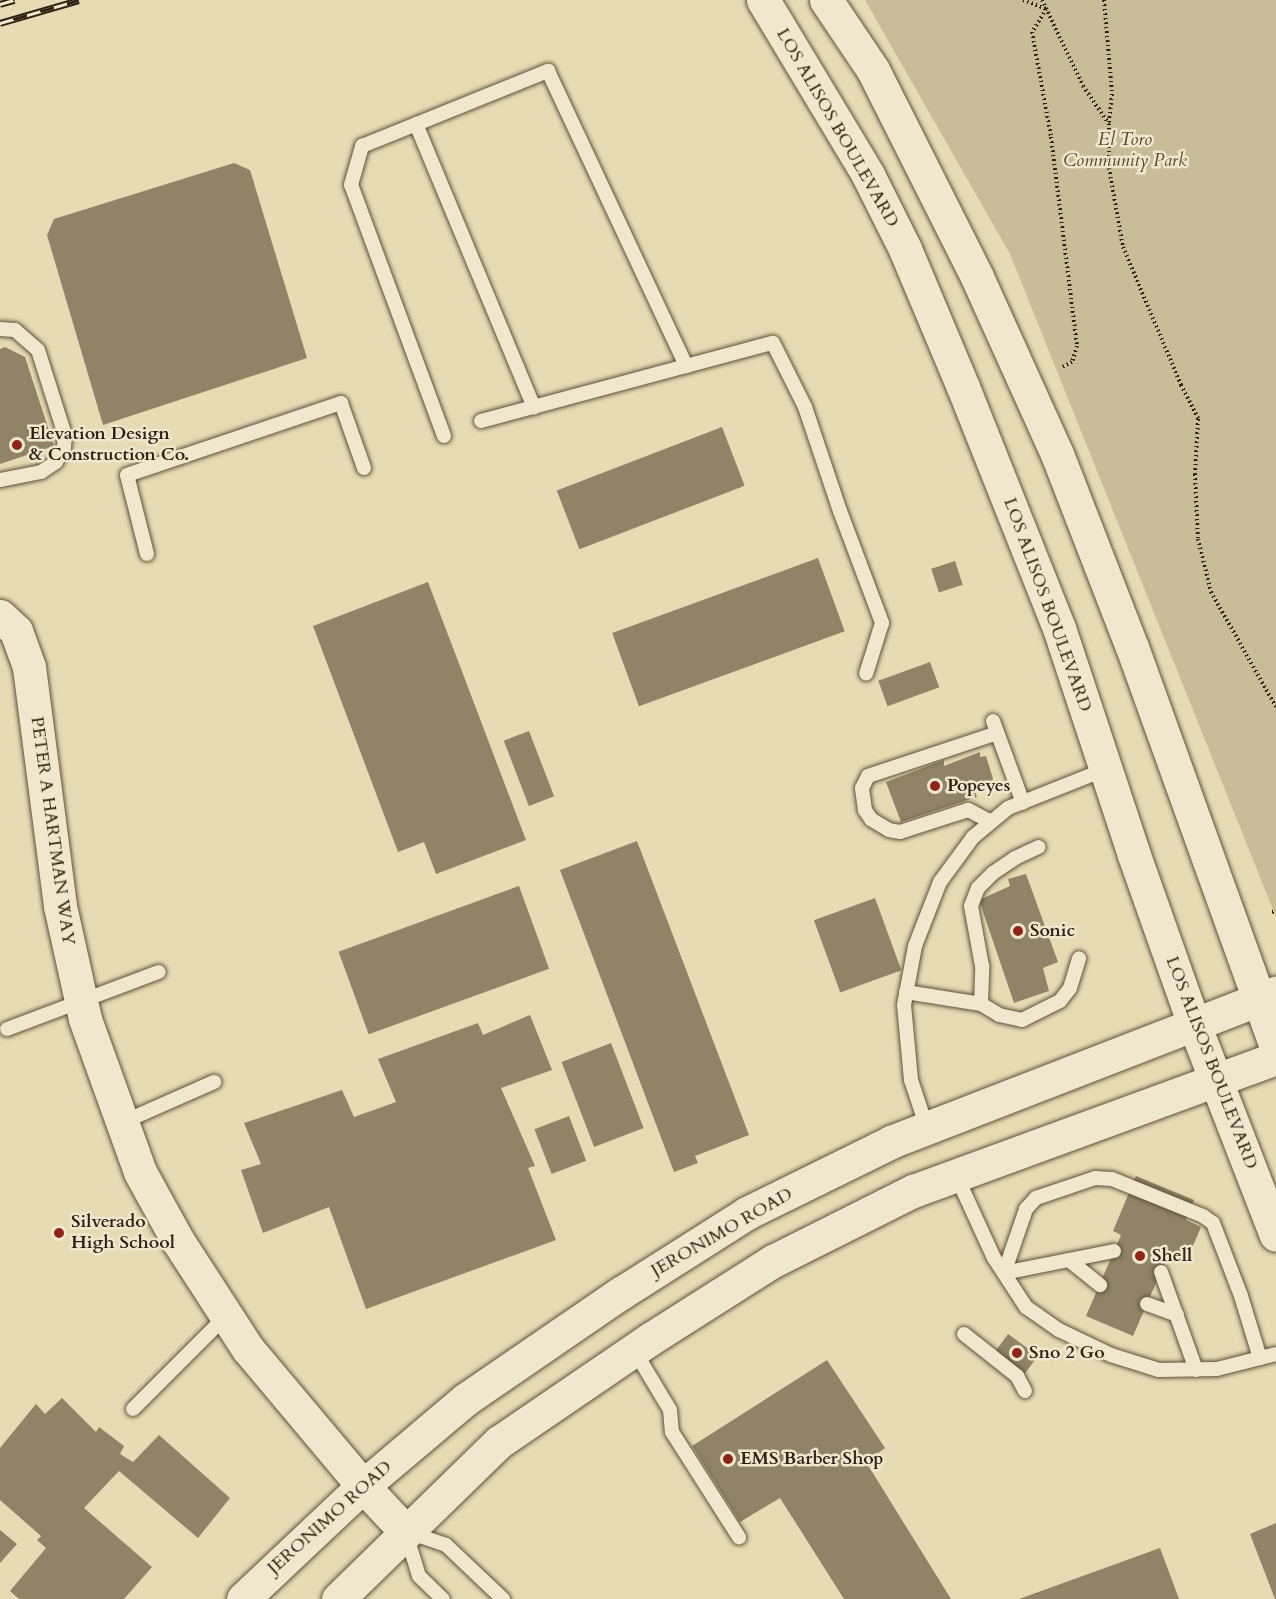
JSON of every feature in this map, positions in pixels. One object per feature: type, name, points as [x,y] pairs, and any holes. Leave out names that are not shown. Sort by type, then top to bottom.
[{"type":"main road","name":"LOS ALISOS BOULEVARD","points":[[763,0],[868,175],[905,249],[1059,628],[1194,1024],[1276,1235]]},
{"type":"main road","points":[[826,0],[873,70],[977,277],[1057,454],[1268,996],[1276,1046]]},
{"type":"main road","name":"PETER A HARTMAN WAY","points":[[0,616],[16,631],[29,667],[60,906],[82,1002],[121,1123],[140,1172],[177,1241],[248,1349],[363,1486],[406,1532]]},
{"type":"main road","name":"JERONIMO ROAD","points":[[243,1599],[363,1486],[466,1399],[621,1293],[747,1214],[891,1142],[1268,996]]},
{"type":"main road","points":[[338,1599],[499,1442],[634,1350],[773,1261],[913,1191],[1276,1058]]},
{"type":"lane","points":[[444,436],[351,185],[362,146],[548,72],[686,366]]},
{"type":"lane","points":[[416,124],[534,407]]},
{"type":"lane","points":[[0,329],[15,330],[38,350],[65,435],[64,447],[56,462],[41,471],[0,480]]},
{"type":"lane","points":[[482,421],[773,343],[805,407],[840,511],[882,622],[866,674]]},
{"type":"lane","points":[[147,554],[127,475],[340,403],[364,468]]},
{"type":"lane","points":[[991,822],[968,810],[900,832],[889,830],[871,819],[866,810],[862,788],[868,776],[995,727],[1023,803]]},
{"type":"lane","points":[[927,1128],[911,1080],[904,1005],[915,946],[940,882],[973,837],[1008,808],[1106,769]]},
{"type":"lane","points":[[981,1004],[982,966],[971,906],[978,888],[993,873],[1015,858],[1039,847]]},
{"type":"lane","points":[[906,992],[981,1004],[999,1015],[1022,1020],[1060,1001],[1070,988],[1079,958]]},
{"type":"lane","points":[[7,1029],[159,972]]},
{"type":"lane","points":[[121,1123],[214,1082]]},
{"type":"lane","points":[[956,1174],[994,1258],[1026,1307],[1059,1330],[1111,1355],[1159,1370],[1217,1369],[1276,1354]]},
{"type":"lane","points":[[1004,1273],[1026,1209],[1036,1198],[1095,1178],[1112,1179],[1203,1216],[1213,1223],[1241,1296],[1260,1358]]},
{"type":"lane","points":[[1004,1273],[1114,1251]]},
{"type":"lane","points":[[1069,1260],[1100,1285]]},
{"type":"lane","points":[[1161,1272],[1196,1370]]},
{"type":"lane","points":[[1147,1304],[1177,1315]]},
{"type":"lane","points":[[133,1409],[226,1316]]},
{"type":"lane","points":[[964,1334],[1017,1376],[1025,1391]]},
{"type":"lane","points":[[634,1350],[670,1410],[672,1432],[739,1537]]},
{"type":"lane","points":[[406,1532],[419,1576],[443,1599]]},
{"type":"lane","points":[[406,1532],[446,1545],[503,1599]]},
{"type":"path","points":[[1023,0],[1046,9]]},
{"type":"path","points":[[1042,0],[1083,86],[1109,124]]},
{"type":"path","points":[[1104,0],[1112,94],[1109,168],[1123,247],[1163,344],[1198,419],[1195,474],[1198,539],[1211,592],[1276,707]]},
{"type":"path","points":[[1046,9],[1032,32],[1051,137],[1077,346],[1072,362],[1062,367]]},
{"type":"green space","name":"El Toro Community Park","points":[[865,0],[1276,0],[1276,917],[1010,254]]},
{"type":"building","points":[[234,163],[250,170],[307,358],[103,425],[47,235],[54,219]]},
{"type":"building","points":[[5,347],[25,357],[54,446],[0,464],[0,349]]},
{"type":"building","points":[[722,427],[745,486],[579,549],[557,490]]},
{"type":"building","points":[[818,558],[845,631],[639,706],[612,633]]},
{"type":"building","points":[[955,561],[963,585],[939,593],[931,569]]},
{"type":"building","points":[[428,582],[526,840],[436,874],[424,842],[398,852],[313,626]]},
{"type":"building","points":[[930,662],[939,687],[888,706],[878,681]]},
{"type":"building","points":[[529,731],[554,796],[529,806],[504,741]]},
{"type":"building","name":"Popeyes","points":[[980,752],[980,757],[986,756],[993,779],[991,783],[974,789],[977,797],[901,822],[886,782],[944,760],[944,766]]},
{"type":"building","points":[[637,841],[749,1135],[695,1156],[698,1163],[674,1172],[560,870]]},
{"type":"building","name":"Sonic","points":[[1026,874],[1058,962],[1043,968],[1049,991],[1014,1003],[979,900],[1010,886],[1008,879]]},
{"type":"building","points":[[519,886],[549,969],[369,1034],[339,952]]},
{"type":"building","points":[[875,898],[901,970],[840,993],[814,920]]},
{"type":"building","points":[[530,1015],[552,1070],[501,1088],[535,1166],[528,1168],[556,1240],[366,1309],[329,1207],[263,1233],[241,1170],[261,1164],[244,1123],[342,1090],[354,1117],[396,1102],[378,1059],[478,1023],[483,1035]]},
{"type":"building","points":[[611,1043],[644,1128],[594,1147],[562,1062]]},
{"type":"building","points":[[569,1116],[586,1161],[552,1174],[534,1129]]},
{"type":"building","name":"Shell","points":[[1136,1176],[1194,1200],[1186,1220],[1201,1227],[1187,1260],[1169,1253],[1133,1336],[1086,1316],[1121,1235],[1113,1231]]},
{"type":"building","points":[[1008,1334],[1038,1356],[1025,1374],[995,1352]]},
{"type":"building","points":[[827,1360],[885,1448],[866,1462],[951,1599],[844,1599],[780,1498],[740,1522],[692,1446]]},
{"type":"building","points":[[62,1398],[96,1432],[99,1427],[124,1446],[120,1454],[133,1462],[159,1435],[230,1498],[198,1538],[119,1471],[84,1508],[152,1567],[124,1599],[19,1599],[10,1591],[46,1548],[37,1540],[41,1536],[0,1500],[0,1448],[36,1404],[45,1414]]},
{"type":"building","points":[[1276,1523],[1276,1599],[1275,1599],[1250,1534]]},
{"type":"building","points":[[0,1530],[17,1544],[0,1563]]},
{"type":"building","points":[[1160,1548],[1179,1599],[1019,1599]]},
{"type":"railway","points":[[0,4],[14,0]]},
{"type":"railway","points":[[0,23],[79,0]]},
{"type":"place","name":"Elevation Design & Construction Co.","points":[[17,445]]},
{"type":"place","name":"Popeyes","points":[[935,786]]},
{"type":"place","name":"Sonic","points":[[1018,931]]},
{"type":"place","name":"Silverado High School","points":[[59,1233]]},
{"type":"place","name":"Shell","points":[[1140,1256]]},
{"type":"place","name":"Sno 2 Go","points":[[1017,1353]]},
{"type":"place","name":"EMS Barber Shop","points":[[728,1459]]}]
